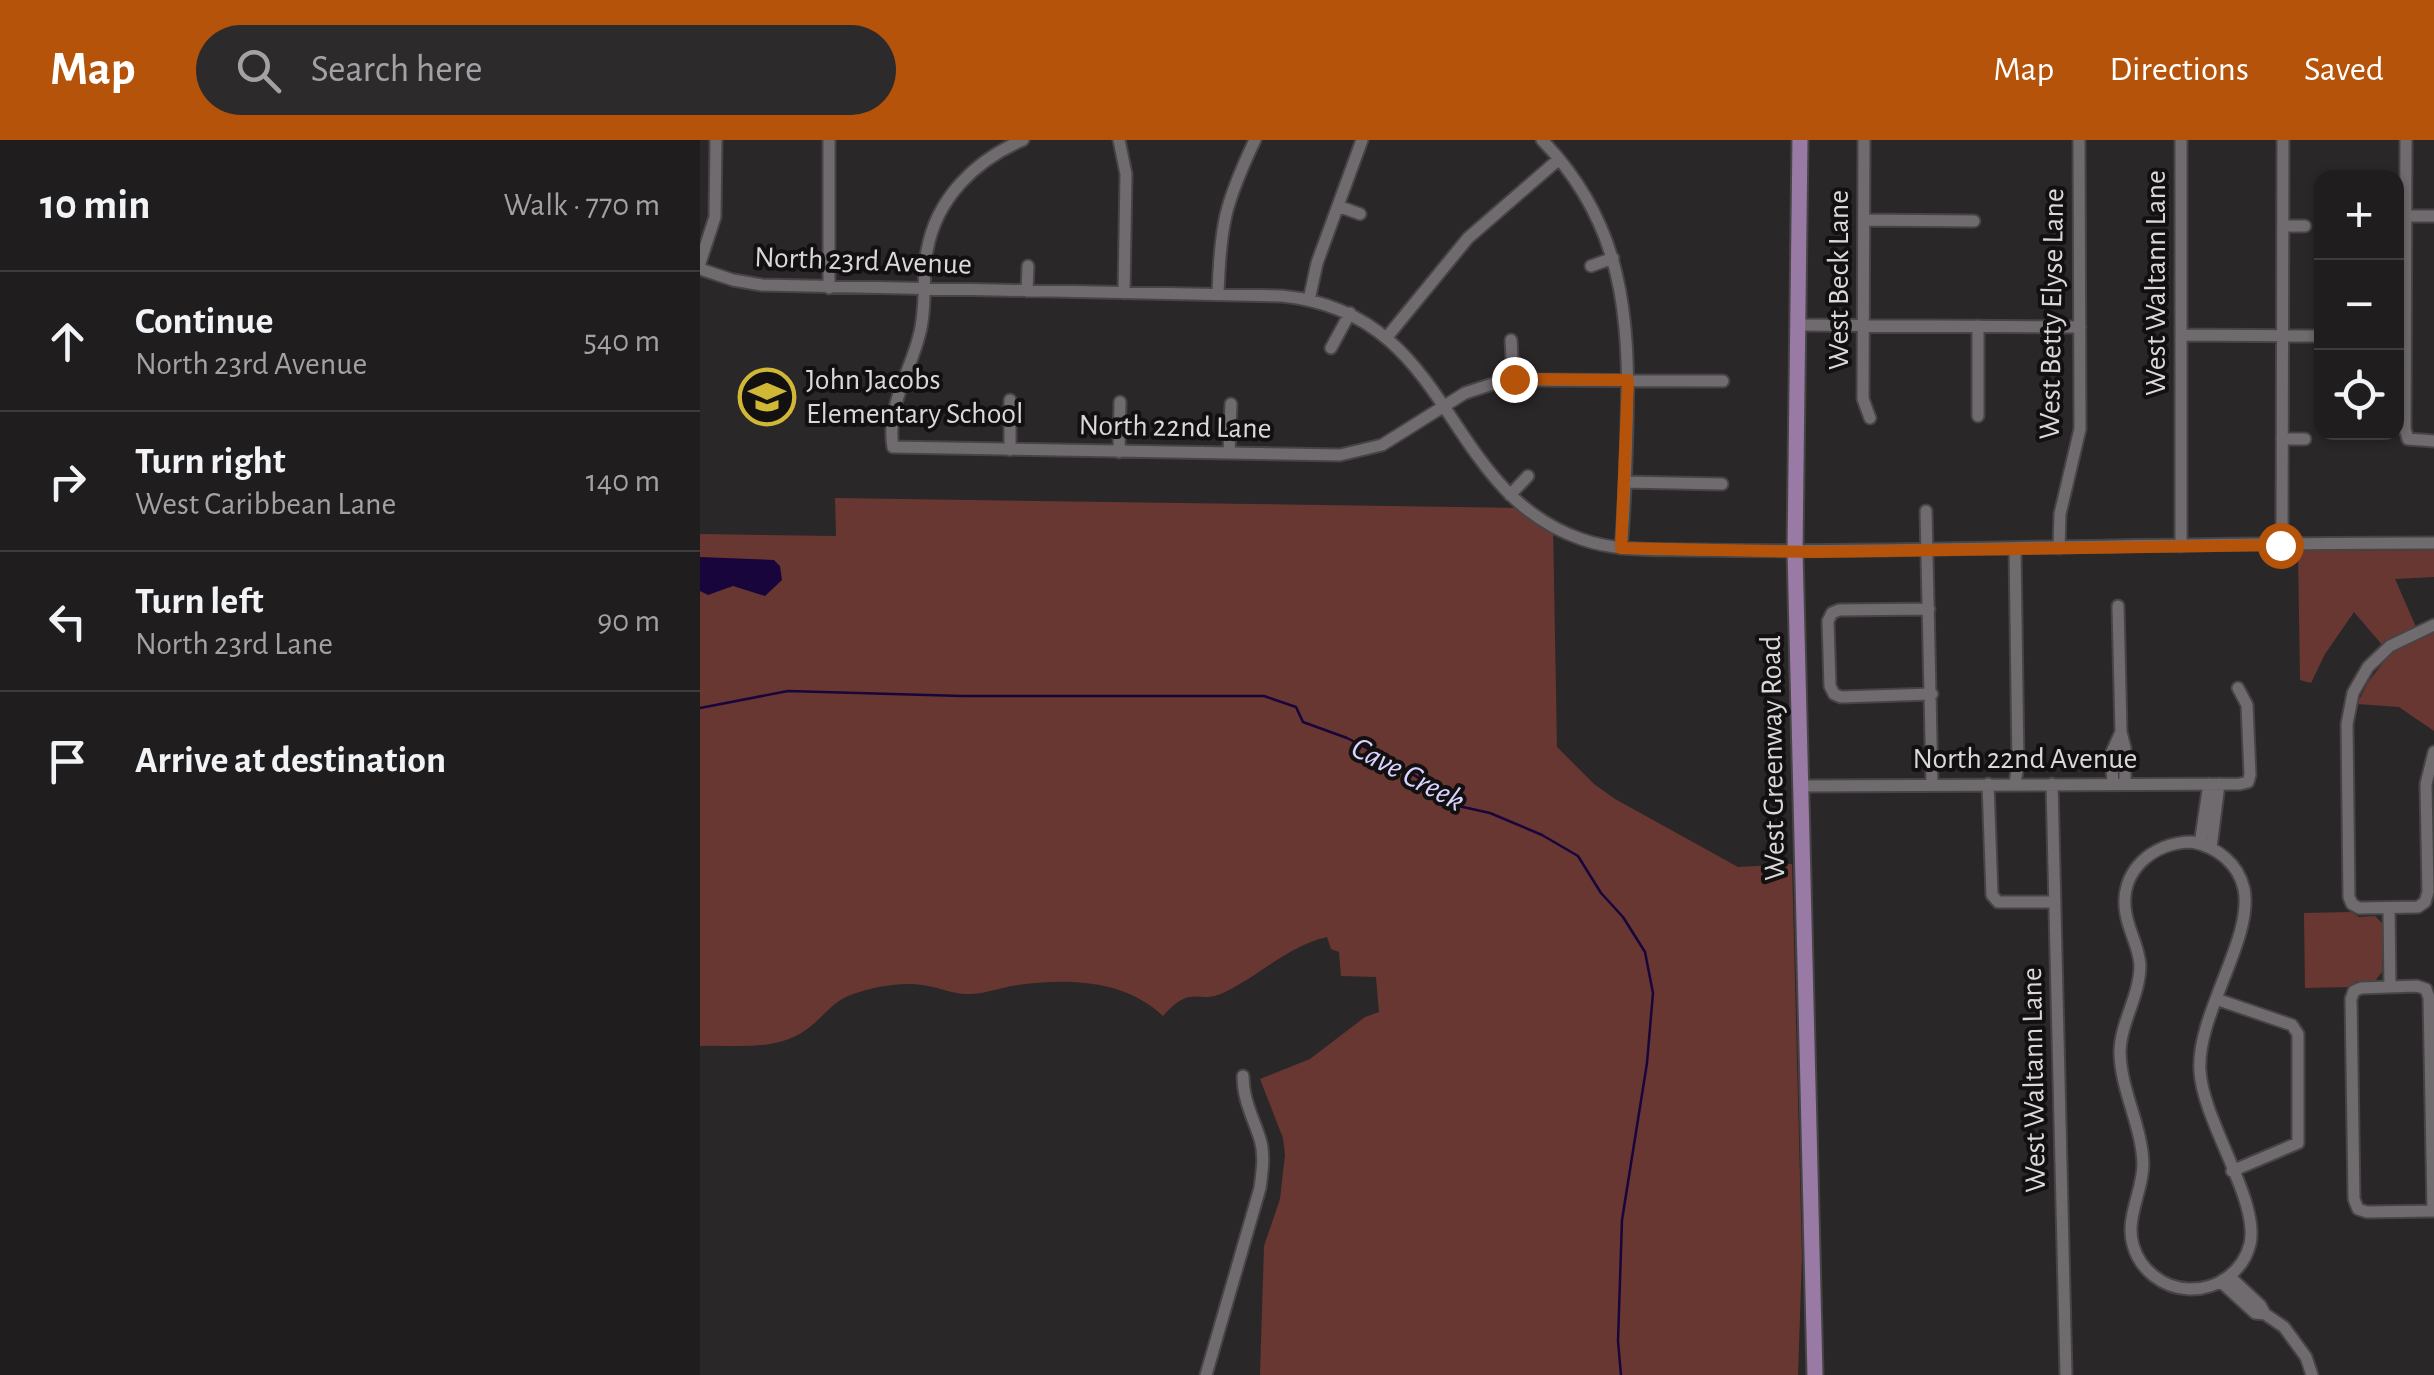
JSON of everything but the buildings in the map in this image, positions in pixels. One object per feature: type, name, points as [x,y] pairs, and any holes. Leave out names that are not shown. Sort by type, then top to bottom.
[{"type":"main road","name":"West Greenway Road","points":[[1800,140],[1795,552],[1815,1375]]},
{"type":"street","points":[[700,266],[715,217],[716,140]]},
{"type":"street","points":[[828,140],[829,288]]},
{"type":"street","points":[[1120,140],[1126,174],[1124,293]]},
{"type":"street","points":[[1218,294],[1224,211],[1255,140]]},
{"type":"street","points":[[1308,300],[1317,263],[1362,140]]},
{"type":"street","points":[[1542,140],[1586,197],[1613,258],[1623,295],[1628,380],[1621,548]]},
{"type":"street","name":"West Beck Lane","points":[[1864,140],[1863,399],[1870,418]]},
{"type":"street","name":"West Betty Elyse Lane","points":[[2059,548],[2062,499],[2080,429],[2079,140]]},
{"type":"street","name":"West Waltann Lane","points":[[2180,546],[2181,140]]},
{"type":"street","points":[[2282,140],[2282,544]]},
{"type":"street","points":[[2404,264],[2406,140]]},
{"type":"street","points":[[924,290],[926,254],[946,202],[970,173],[1014,142]]},
{"type":"street","points":[[1387,337],[1468,238],[1560,159]]},
{"type":"street","points":[[1338,206],[1360,214]]},
{"type":"street","points":[[2406,216],[2434,216]]},
{"type":"street","points":[[1864,220],[1974,221]]},
{"type":"street","points":[[2283,226],[2305,226]]},
{"type":"street","points":[[1591,266],[1613,258]]},
{"type":"street","name":"North 23rd Avenue","points":[[700,266],[750,284],[1218,294],[1308,300],[1350,313],[1387,337],[1419,370],[1510,495],[1562,532],[1600,545],[1795,552],[2434,543]]},
{"type":"street","points":[[1027,292],[1028,266]]},
{"type":"street","name":"North 22nd Lane","points":[[924,290],[921,331],[894,416],[894,446],[1354,453],[1400,436],[1478,387],[1514,379],[1723,381]]},
{"type":"street","points":[[1331,348],[1350,313]]},
{"type":"street","points":[[1798,326],[2080,326]]},
{"type":"street","points":[[1978,326],[1978,416]]},
{"type":"street","points":[[2181,335],[2314,336]]},
{"type":"street","points":[[1511,340],[1514,379]]},
{"type":"street","points":[[2402,350],[2408,439],[2434,441]]},
{"type":"street","points":[[1010,400],[1010,450]]},
{"type":"street","points":[[1119,452],[1120,402]]},
{"type":"street","points":[[1230,404],[1230,453]]},
{"type":"street","points":[[2282,439],[2305,439]]},
{"type":"street","points":[[1510,495],[1528,476]]},
{"type":"street","points":[[1626,482],[1722,484]]},
{"type":"street","points":[[1926,512],[1932,784]]},
{"type":"street","points":[[2015,548],[2015,784]]},
{"type":"street","points":[[2118,606],[2120,732],[2126,754],[2119,784]]},
{"type":"street","points":[[1929,610],[1838,610],[1832,614],[1828,620],[1830,686],[1840,697],[1932,694]]},
{"type":"street","points":[[2434,624],[2390,646],[2368,667],[2353,693],[2346,724],[2348,881],[2352,904],[2359,908],[2418,907],[2425,902],[2426,784],[2434,752]]},
{"type":"street","name":"North 22nd Avenue","points":[[1801,786],[2248,782],[2247,706],[2238,688]]},
{"type":"street","points":[[2119,784],[2110,754],[2120,732]]},
{"type":"street","points":[[2110,754],[2126,754]]},
{"type":"street","points":[[1988,784],[1992,895],[1998,902],[2006,903],[2055,902]]},
{"type":"street","name":"West Waltann Lane","points":[[2052,784],[2066,1375]]},
{"type":"street","points":[[2205,845],[2214,784]]},
{"type":"street","points":[[2182,842],[2205,845],[2228,860],[2236,871],[2245,904],[2202,1040],[2200,1072],[2206,1103],[2248,1211],[2251,1234],[2245,1257],[2225,1279],[2204,1288],[2176,1288],[2152,1274],[2133,1246],[2131,1227],[2143,1160],[2121,1063],[2123,1032],[2140,969],[2126,914],[2126,890],[2131,876],[2157,848],[2182,842]]},
{"type":"street","points":[[2389,909],[2390,987]]},
{"type":"street","points":[[2390,987],[2426,989],[2430,998],[2434,1212],[2368,1212],[2358,1209],[2354,1199],[2351,998],[2354,991],[2362,988],[2390,987]]},
{"type":"street","points":[[2216,999],[2296,1028],[2298,1143],[2232,1171]]},
{"type":"street","points":[[1206,1375],[1260,1188],[1260,1140],[1243,1094],[1243,1076]]},
{"type":"street","points":[[2225,1279],[2293,1337],[2312,1375]]},
{"type":"shaded area","points":[[835,498],[1524,508],[1553,526],[1557,747],[1615,799],[1738,867],[1792,864],[1802,1257],[1798,1375],[1260,1375],[1264,1246],[1280,1199],[1285,1155],[1283,1138],[1260,1079],[1310,1059],[1365,1017],[1379,1012],[1376,977],[1341,976],[1339,952],[1331,949],[1327,937],[1300,947],[1216,996],[1182,1000],[1163,1016],[1130,994],[1092,984],[1031,983],[971,994],[900,984],[846,997],[799,1035],[786,1040],[758,1045],[700,1046],[700,534],[836,536]]},
{"type":"shaded area","points":[[2434,550],[2434,577],[2395,579],[2420,636],[2434,632],[2434,731],[2399,707],[2357,704],[2390,654],[2354,612],[2325,654],[2311,683],[2300,680],[2298,551]]},
{"type":"shaded area","points":[[700,557],[774,560],[780,566],[782,580],[765,596],[733,586],[708,595],[700,591]]},
{"type":"shaded area","points":[[2351,912],[2359,917],[2375,916],[2382,923],[2382,972],[2375,981],[2357,981],[2349,987],[2305,988],[2304,913]]},
{"type":"waterway","name":"Cave Creek","points":[[700,708],[788,691],[962,696],[1264,696],[1296,707],[1303,722],[1384,757],[1432,786],[1454,805],[1490,813],[1542,835],[1578,856],[1645,952],[1653,993],[1647,1063],[1622,1220],[1618,1341],[1621,1375]]},
{"type":"place","name":"John Jacobs Elementary School","points":[[767,397]]},
{"type":"route","points":[[1514,379],[1628,380],[1621,548],[1812,552],[2280,545]]}]
